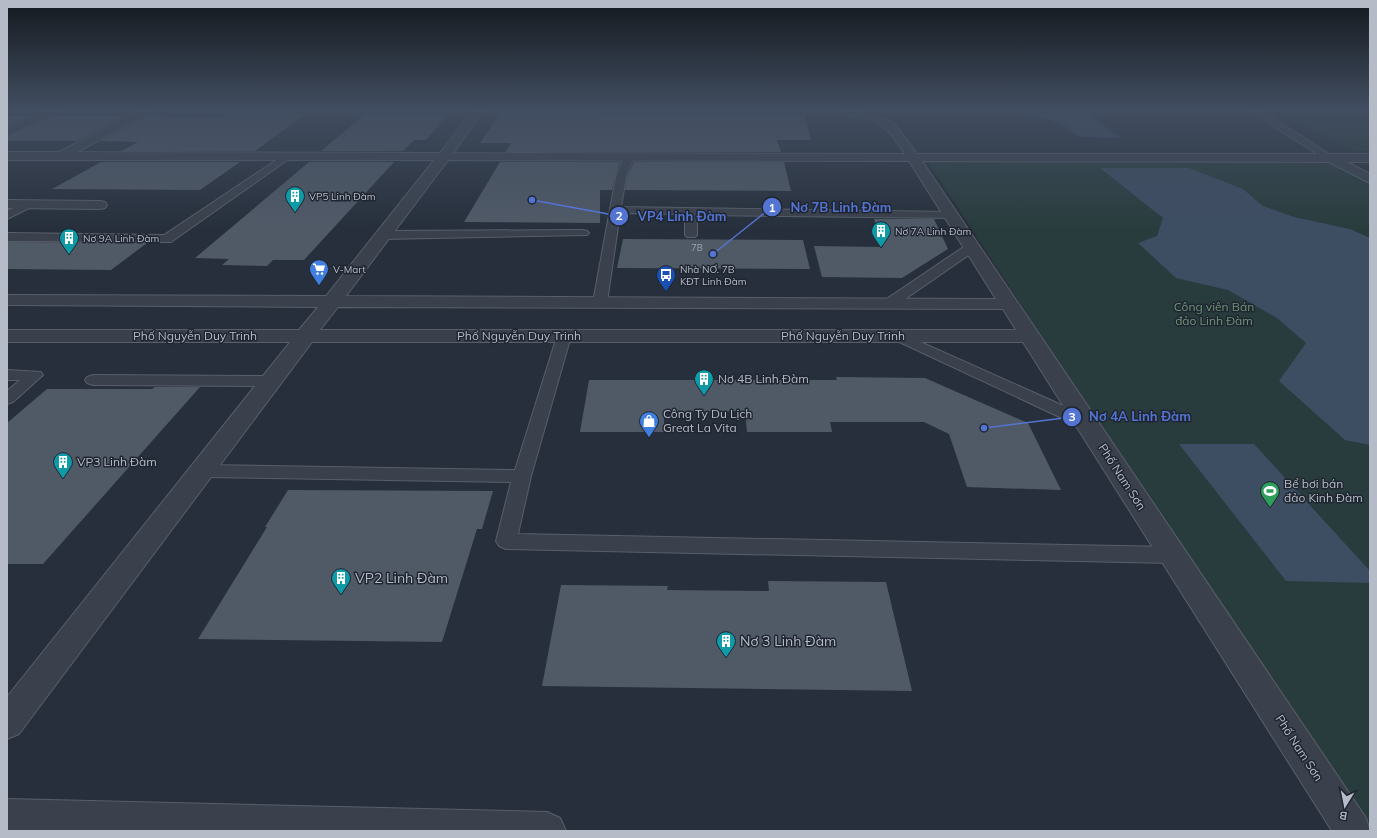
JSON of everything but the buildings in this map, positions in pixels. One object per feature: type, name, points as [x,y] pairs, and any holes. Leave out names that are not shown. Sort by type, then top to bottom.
[{"type":"street","points":[[60,156],[72,150]]},
{"type":"street","points":[[7,723],[449,150]]},
{"type":"street","name":"Phố Nam Sơn","points":[[908,150],[1031,336],[1353,831]]},
{"type":"street","points":[[7,156],[1370,158]]},
{"type":"street","points":[[1330,158],[1370,179]]},
{"type":"street","points":[[7,204],[100,205]]},
{"type":"street","points":[[7,300],[1009,304]]},
{"type":"street","name":"Phố Nguyễn Duy Trinh","points":[[7,336],[1031,336]]},
{"type":"street","points":[[7,817],[547,831]]},
{"type":"lane","points":[[1318,150],[1330,158]]},
{"type":"lane","points":[[7,237],[167,239],[287,156]]},
{"type":"lane","points":[[600,302],[621,177],[629,157]]},
{"type":"lane","points":[[7,216],[29,204]]},
{"type":"lane","points":[[615,210],[951,215]]},
{"type":"lane","points":[[690,235],[691,212]]},
{"type":"lane","points":[[384,235],[583,233]]},
{"type":"lane","points":[[890,303],[972,247]]},
{"type":"lane","points":[[564,336],[522,476],[506,541],[1174,555]]},
{"type":"lane","points":[[898,336],[1087,423]]},
{"type":"lane","points":[[7,375],[35,375],[7,399]]},
{"type":"lane","points":[[93,380],[270,381]]},
{"type":"lane","points":[[202,471],[522,476]]},
{"type":"green space","points":[[1355,150],[1370,150],[1370,151]]},
{"type":"green space","name":"Công viên Bán đảo Linh Đàm","points":[[925,157],[1330,158],[1370,179],[1370,831],[1363,831]]},
{"type":"water","points":[[1100,168],[1189,168],[1243,189],[1263,206],[1294,217],[1350,229],[1370,238],[1370,445],[1345,440],[1279,381],[1306,343],[1277,318],[1228,290],[1176,278],[1138,243],[1157,236],[1163,218]]},
{"type":"water","name":"Bể bơi bán đảo Kinh Đàm","points":[[1179,444],[1254,444],[1370,571],[1370,583],[1286,581]]},
{"type":"place","name":"VP4 Linh Đàm","points":[[532,200]]},
{"type":"place","name":"VP5 Linh Đàm","points":[[295,213]]},
{"type":"place","name":"Nơ 7A Linh Đàm","points":[[881,248]]},
{"type":"place","name":"Nơ 7B Linh Đàm","points":[[713,254]]},
{"type":"place","name":"Nơ 9A Linh Đàm","points":[[69,255]]},
{"type":"place","name":"V-Mart","points":[[319,286]]},
{"type":"place","name":"Nhà NƠ. 7B KĐT Linh Đàm","points":[[666,292]]},
{"type":"place","name":"Nơ 4B Linh Đàm","points":[[704,396]]},
{"type":"place","name":"Nơ 4A Linh Đàm","points":[[984,428]]},
{"type":"place","name":"Công Ty Du Lịch Great La Vita","points":[[649,438]]},
{"type":"place","name":"VP3 Linh Đàm","points":[[63,479]]},
{"type":"place","name":"Bể bơi bán đảo Kinh Đàm","points":[[1270,508]]},
{"type":"place","name":"VP2 Linh Đàm","points":[[341,595]]},
{"type":"place","name":"Nơ 3 Linh Đàm","points":[[726,658]]}]
